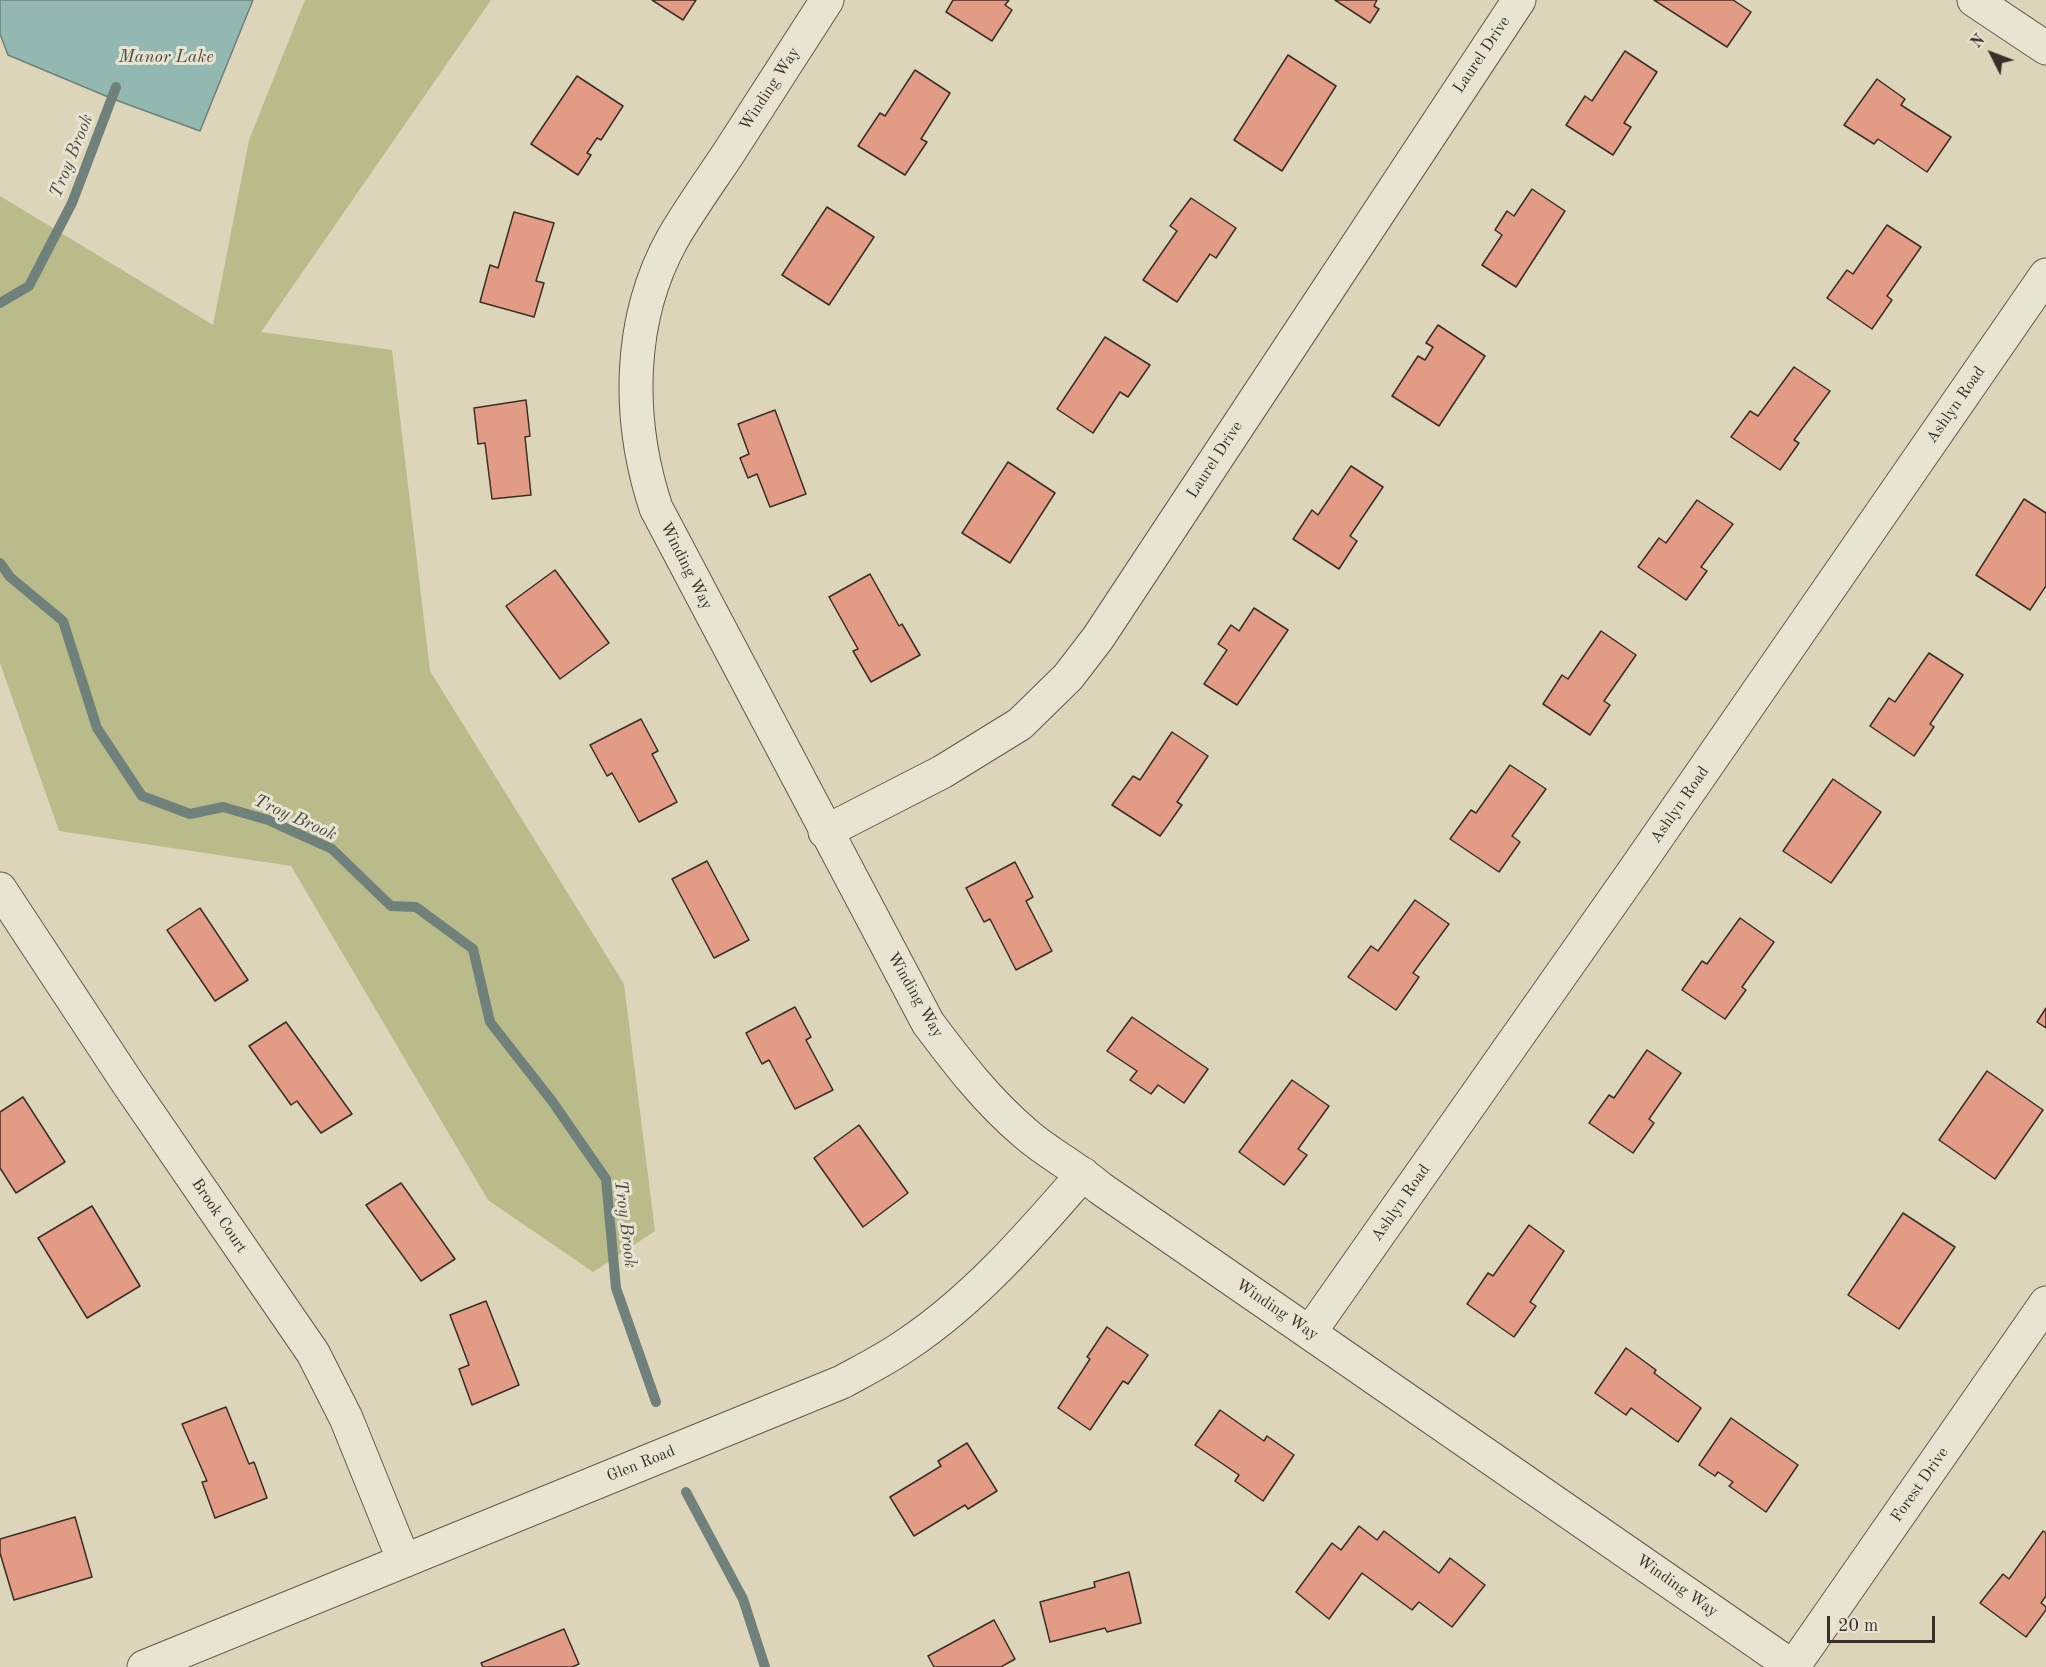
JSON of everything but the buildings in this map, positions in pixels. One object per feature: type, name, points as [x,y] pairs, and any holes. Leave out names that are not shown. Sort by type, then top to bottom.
[{"type":"street","name":"Winding Way","points":[[827,0],[673,239],[651,290],[639,338],[635,387],[638,436],[656,508],[825,832],[928,1023],[972,1082],[1025,1134],[1065,1164],[1083,1174],[1100,1188],[1793,1667]]},
{"type":"street","name":"Laurel Drive","points":[[825,832],[942,772],[1020,724],[1068,677],[1098,638],[1519,0]]},
{"type":"street","points":[[1974,0],[2046,48]]},
{"type":"street","name":"Ashlyn Road","points":[[1310,1332],[1636,868],[2046,275]]},
{"type":"street","name":"Brook Court","points":[[0,889],[127,1082],[313,1353],[346,1418],[404,1561]]},
{"type":"street","name":"Glen Road","points":[[144,1667],[843,1382],[907,1345],[964,1300],[1034,1230],[1083,1174]]},
{"type":"street","name":"Forest Drive","points":[[1793,1667],[2046,1303]]},
{"type":"green space","points":[[305,0],[491,0],[261,332],[392,350],[430,671],[624,984],[655,1231],[593,1272],[488,1200],[291,866],[59,831],[0,663],[0,196],[213,325],[249,140]]},
{"type":"water","name":"Manor Lake","points":[[0,0],[253,0],[200,131],[113,99],[8,55],[0,34]]},
{"type":"waterway","name":"Troy Brook","points":[[0,303],[29,286],[72,203],[116,87]]},
{"type":"waterway","name":"Troy Brook","points":[[0,563],[10,577],[63,621],[97,728],[142,796],[190,814],[223,807],[268,820],[332,849],[391,906],[416,907],[473,949],[490,1022],[552,1101],[606,1179],[616,1288],[656,1402]]},
{"type":"waterway","name":"Troy Brook","points":[[686,1492],[743,1599],[765,1667]]}]
